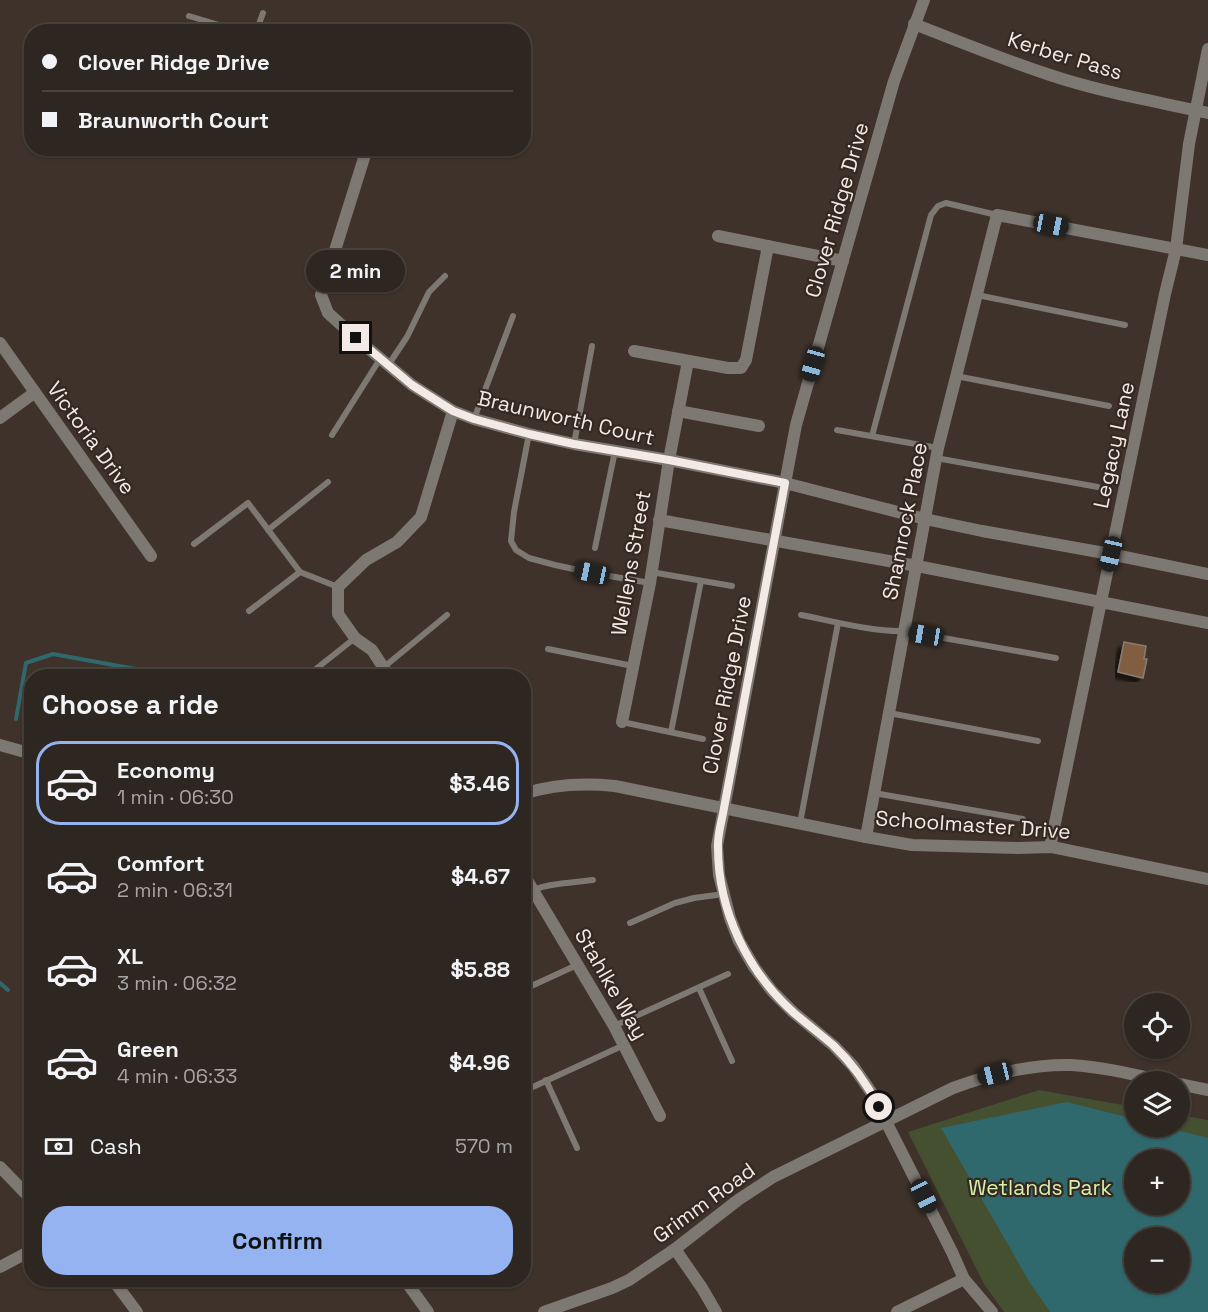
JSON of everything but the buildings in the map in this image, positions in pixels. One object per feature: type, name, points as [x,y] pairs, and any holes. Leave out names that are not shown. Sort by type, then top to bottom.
[{"type":"street","name":"Clover Ridge Drive","points":[[924,0],[894,81],[796,425],[717,846],[719,875],[730,918],[739,941],[754,967],[779,998],[834,1046],[853,1066],[871,1092],[964,1279],[992,1312]]},
{"type":"street","name":"Kerber Pass","points":[[914,24],[1047,74],[1101,90],[1208,113]]},
{"type":"street","name":"Legacy Lane","points":[[1050,847],[1176,249],[1189,144],[1208,49]]},
{"type":"street","name":"Braunworth Court","points":[[363,156],[321,295],[328,313],[412,385],[453,411],[474,419],[574,444],[785,483],[925,519],[1208,574]]},
{"type":"street","points":[[996,215],[1208,255]]},
{"type":"street","name":"Shamrock Place","points":[[866,837],[937,453],[996,215]]},
{"type":"street","points":[[718,236],[843,261]]},
{"type":"street","points":[[634,351],[728,368],[741,368],[746,360],[768,246]]},
{"type":"street","name":"Victoria Drive","points":[[0,343],[151,556]]},
{"type":"street","name":"Wellens Street","points":[[622,722],[651,577],[669,460],[688,361]]},
{"type":"street","points":[[0,418],[34,393]]},
{"type":"street","points":[[385,669],[372,650],[355,638],[338,614],[338,587],[366,560],[396,542],[421,517],[453,411]]},
{"type":"street","points":[[678,411],[759,426]]},
{"type":"street","points":[[659,520],[917,566],[1208,623]]},
{"type":"street","points":[[0,745],[24,751]]},
{"type":"street","name":"Schoolmaster Drive","points":[[531,792],[546,788],[592,784],[615,786],[912,845],[1050,847],[1208,879]]},
{"type":"street","name":"Stahlke Way","points":[[531,896],[614,1026],[660,1116]]},
{"type":"street","name":"Grimm Road","points":[[544,1312],[629,1280],[773,1177],[953,1088],[981,1078],[1029,1068],[1072,1065],[1124,1073]]},
{"type":"street","points":[[1190,1086],[1208,1090]]},
{"type":"street","points":[[0,1167],[24,1192]]},
{"type":"street","points":[[675,1249],[716,1312]]},
{"type":"street","points":[[0,1267],[24,1254]]},
{"type":"street","points":[[897,1312],[964,1279]]},
{"type":"street","points":[[118,1287],[137,1312]]},
{"type":"street","points":[[410,1287],[428,1312]]},
{"type":"lane","points":[[259,24],[263,14]]},
{"type":"lane","points":[[189,16],[216,24]]},
{"type":"lane","points":[[872,436],[931,215],[938,206],[946,203],[996,215]]},
{"type":"lane","points":[[332,435],[385,362],[407,337],[429,292],[445,276]]},
{"type":"lane","points":[[976,295],[1125,325]]},
{"type":"lane","points":[[474,419],[513,316]]},
{"type":"lane","points":[[574,444],[592,346]]},
{"type":"lane","points":[[956,376],[1109,406]]},
{"type":"lane","points":[[837,430],[1098,487]]},
{"type":"lane","points":[[529,434],[514,513],[511,541],[516,550],[529,558],[555,566],[592,573],[701,581],[732,586]]},
{"type":"lane","points":[[595,548],[615,451]]},
{"type":"lane","points":[[268,530],[328,482]]},
{"type":"lane","points":[[194,544],[248,503],[300,572],[338,587]]},
{"type":"lane","points":[[249,611],[300,572]]},
{"type":"lane","points":[[671,732],[701,581]]},
{"type":"lane","points":[[390,669],[447,615]]},
{"type":"lane","points":[[801,615],[1056,658]]},
{"type":"lane","points":[[800,823],[838,623]]},
{"type":"lane","points":[[317,669],[355,638]]},
{"type":"lane","points":[[549,650],[633,666]]},
{"type":"lane","points":[[889,713],[1038,741]]},
{"type":"lane","points":[[622,722],[703,739]]},
{"type":"lane","points":[[874,793],[1023,819]]},
{"type":"lane","points":[[531,891],[555,885],[593,880]]},
{"type":"lane","points":[[630,923],[675,903],[724,894]]},
{"type":"lane","points":[[531,986],[577,965]]},
{"type":"lane","points":[[614,1026],[728,974]]},
{"type":"lane","points":[[699,988],[732,1061]]},
{"type":"lane","points":[[531,1088],[624,1045]]},
{"type":"lane","points":[[546,1080],[577,1148]]},
{"type":"green space","name":"Wetlands Park","points":[[1039,1090],[1124,1105],[1124,1137],[1190,1137],[1190,1117],[1208,1120],[1208,1312],[1004,1312],[984,1284],[908,1132]]},
{"type":"water","name":"Wetlands Park","points":[[1067,1102],[1124,1116],[1124,1137],[1190,1137],[1190,1133],[1208,1138],[1208,1312],[1050,1312],[1030,1283],[941,1128]]},
{"type":"waterway","points":[[25,669],[26,663],[53,654],[136,669]]},
{"type":"waterway","points":[[16,719],[24,674]]},
{"type":"waterway","points":[[0,983],[8,990]]},
{"type":"route","points":[[356,338],[412,385],[453,411],[474,419],[574,444],[785,483],[717,846],[719,875],[730,918],[739,941],[754,967],[772,991],[793,1012],[834,1046],[853,1066],[879,1107]]}]
